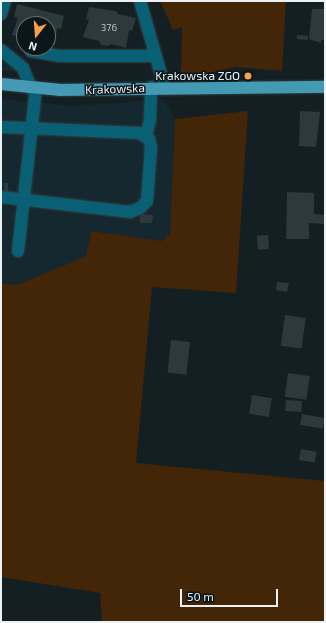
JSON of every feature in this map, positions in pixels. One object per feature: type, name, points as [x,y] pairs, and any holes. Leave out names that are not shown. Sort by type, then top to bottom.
[{"type":"main road","name":"Krakowska","points":[[1,84],[34,88],[325,87]]},
{"type":"lane","points":[[1,14],[5,1]]},
{"type":"lane","points":[[140,1],[165,88]]},
{"type":"lane","points":[[1,50],[23,68],[34,88],[33,127],[18,251]]},
{"type":"lane","points":[[56,55],[156,56]]},
{"type":"lane","points":[[1,197],[130,212],[140,208],[146,201],[149,190],[151,147],[146,135],[150,120],[151,88]]},
{"type":"lane","points":[[1,127],[33,127],[146,135]]},
{"type":"shaded area","points":[[160,1],[286,1],[282,71],[235,67],[199,75],[181,76],[182,27],[173,30]]},
{"type":"shaded area","points":[[1,60],[13,65],[21,73],[1,70]]},
{"type":"shaded area","points":[[1,99],[73,106],[163,99],[175,119],[170,233],[162,241],[91,231],[86,256],[17,285],[1,283]]},
{"type":"shaded area","points":[[248,111],[236,293],[152,287],[136,463],[325,481],[325,622],[102,622],[100,593],[1,577],[1,283],[17,285],[86,256],[91,231],[162,241],[170,233],[175,119]]},
{"type":"building","points":[[17,4],[64,16],[61,29],[57,28],[56,36],[56,16],[14,17]]},
{"type":"building","points":[[89,7],[116,11],[118,14],[136,18],[132,31],[129,30],[126,48],[111,44],[108,46],[101,45],[99,41],[83,37],[89,20],[86,19]]},
{"type":"building","points":[[312,9],[324,9],[325,40],[321,40],[321,43],[309,39]]},
{"type":"building","points":[[16,24],[16,36],[12,35]]},
{"type":"building","points":[[297,35],[308,36],[308,40],[297,39]]},
{"type":"building","points":[[300,111],[320,112],[316,147],[299,146]]},
{"type":"building","points":[[4,183],[8,183],[8,194],[4,194]]},
{"type":"building","points":[[287,192],[314,193],[314,214],[325,215],[325,224],[309,223],[309,239],[286,239]]},
{"type":"building","points":[[140,214],[153,215],[152,223],[140,223]]},
{"type":"building","points":[[268,235],[269,249],[258,250],[257,236]]},
{"type":"building","points":[[277,282],[289,283],[287,292],[276,290]]},
{"type":"building","points":[[285,315],[306,318],[301,349],[281,346]]},
{"type":"building","points":[[171,340],[190,342],[186,375],[168,373]]},
{"type":"building","points":[[288,373],[310,376],[306,400],[285,397]]},
{"type":"building","points":[[252,395],[272,398],[269,417],[249,414]]},
{"type":"building","points":[[286,400],[302,401],[301,412],[285,411]]},
{"type":"building","points":[[302,414],[325,418],[323,429],[300,425]]},
{"type":"building","points":[[301,449],[317,452],[315,463],[299,460]]},
{"type":"place","name":"Krakowska ZGO","points":[[248,76]]}]
